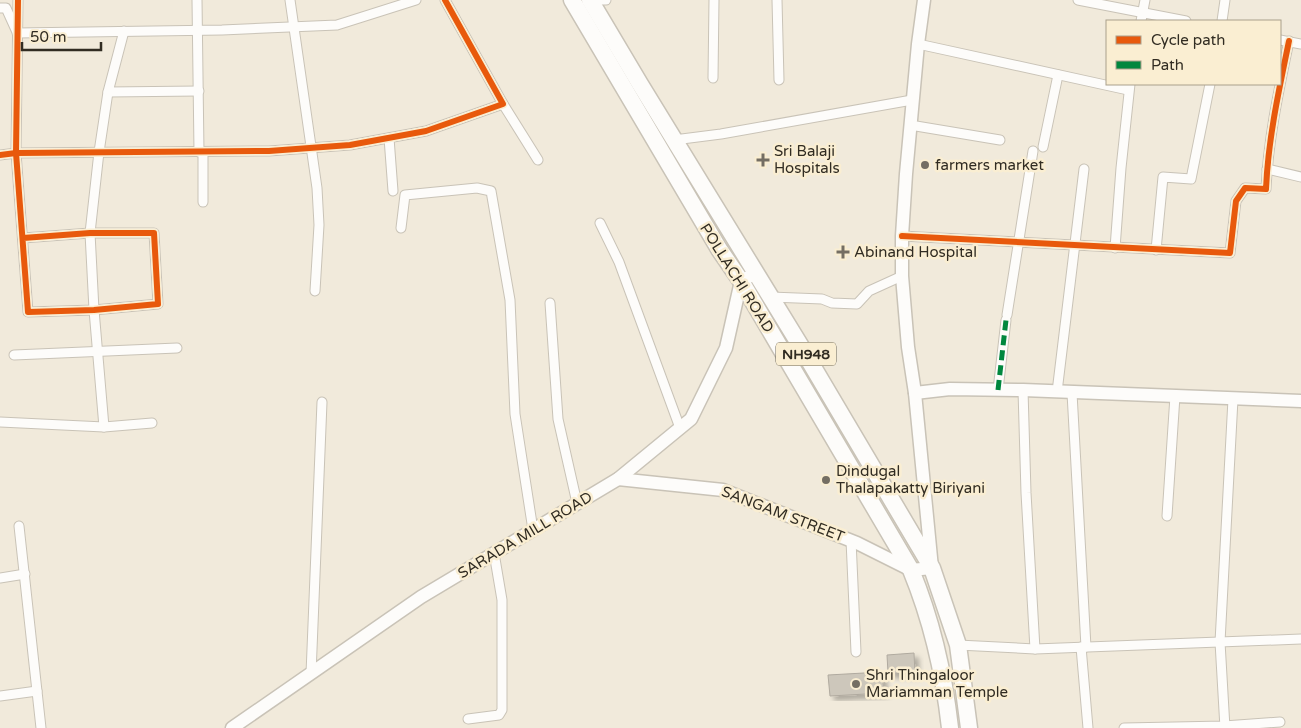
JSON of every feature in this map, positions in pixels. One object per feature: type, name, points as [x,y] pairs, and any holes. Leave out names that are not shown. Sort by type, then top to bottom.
[{"type":"highway","name":"POLLACHI ROAD","points":[[572,0],[718,249],[741,281],[911,570],[923,600],[945,683],[950,728]]},
{"type":"highway","name":"NH948","points":[[591,0],[932,568],[958,645],[969,728]]},
{"type":"main road","points":[[911,570],[932,568],[902,276],[902,236],[910,124],[924,0]]},
{"type":"main road","points":[[741,281],[756,273]]},
{"type":"main road","name":"SARADA MILL ROAD","points":[[232,728],[421,597],[618,479],[691,419],[726,348],[741,281]]},
{"type":"main road","points":[[915,393],[950,389],[1023,390],[1301,401]]},
{"type":"main road","name":"SANGAM STREET","points":[[618,479],[723,490],[851,540],[911,570]]},
{"type":"street","points":[[18,0],[16,153],[28,312],[94,310],[158,304],[154,233],[90,233],[23,238]]},
{"type":"street","points":[[197,0],[198,91],[203,202]]},
{"type":"street","points":[[290,0],[317,188],[319,224],[315,291]]},
{"type":"street","points":[[17,32],[198,30],[337,25],[416,0]]},
{"type":"street","points":[[445,0],[503,104],[538,160]]},
{"type":"street","points":[[591,0],[606,0]]},
{"type":"street","points":[[713,78],[714,0]]},
{"type":"street","points":[[777,0],[780,80]]},
{"type":"street","points":[[1078,0],[1142,17],[1175,20]]},
{"type":"street","points":[[1142,17],[1145,0]]},
{"type":"street","points":[[1222,20],[1225,0]]},
{"type":"street","points":[[0,8],[6,8],[17,32]]},
{"type":"street","points":[[104,427],[94,310],[90,233],[108,92],[124,31]]},
{"type":"street","points":[[1281,63],[1284,40],[1301,44]]},
{"type":"street","points":[[918,44],[1058,75],[1106,83]]},
{"type":"street","points":[[1043,147],[1058,75]]},
{"type":"street","points":[[1156,250],[1163,177],[1191,179],[1210,85]]},
{"type":"street","points":[[902,236],[1230,253],[1236,201],[1245,188],[1266,189],[1278,85]]},
{"type":"street","points":[[1115,248],[1120,168],[1129,87]]},
{"type":"street","points":[[108,92],[198,91]]},
{"type":"street","points":[[674,140],[721,134],[912,100]]},
{"type":"street","points":[[0,154],[269,151],[350,145],[426,131],[503,104]]},
{"type":"street","points":[[910,124],[1000,140]]},
{"type":"street","points":[[389,138],[393,191]]},
{"type":"street","points":[[998,390],[1007,317],[1033,151]]},
{"type":"street","points":[[1057,392],[1084,169]]},
{"type":"street","points":[[1267,169],[1301,177]]},
{"type":"street","points":[[401,228],[405,195],[477,188],[491,191],[510,300],[515,414],[533,530]]},
{"type":"street","points":[[600,223],[619,262],[680,428]]},
{"type":"street","points":[[771,297],[858,304],[869,291],[902,276]]},
{"type":"street","points":[[550,303],[558,419],[578,503]]},
{"type":"street","points":[[14,355],[178,348]]},
{"type":"street","points":[[1023,390],[1026,493],[1035,649]]},
{"type":"street","points":[[1072,393],[1088,728]]},
{"type":"street","points":[[1166,516],[1175,396]]},
{"type":"street","points":[[1225,727],[1220,642],[1233,399]]},
{"type":"street","points":[[311,674],[322,402]]},
{"type":"street","points":[[0,422],[104,427],[152,423]]},
{"type":"street","points":[[20,526],[41,728]]},
{"type":"street","points":[[851,540],[856,652]]},
{"type":"street","points":[[468,719],[499,714],[502,710],[502,600],[494,553]]},
{"type":"street","points":[[0,578],[25,574]]},
{"type":"street","points":[[958,645],[1035,649],[1301,639]]},
{"type":"street","points":[[0,696],[37,691]]},
{"type":"street","points":[[1124,728],[1225,727],[1280,722]]},
{"type":"building","points":[[914,653],[915,674],[888,673],[887,655]]},
{"type":"building","name":"Shri Thingaloor Mariamman Temple","points":[[882,672],[884,693],[830,696],[828,675]]},
{"type":"marked path","points":[[998,390],[1006,320]]},
{"type":"cycle path","points":[[18,0],[16,153],[28,312],[94,310],[158,304],[154,233],[90,233],[23,238]]},
{"type":"cycle path","points":[[0,155],[16,153],[269,151],[350,145],[426,131],[503,104],[445,0]]},
{"type":"cycle path","points":[[1281,81],[1289,41]]},
{"type":"cycle path","points":[[902,236],[1230,253],[1236,201],[1245,188],[1266,189],[1272,133],[1280,85]]},
{"type":"place","name":"Sri Balaji Hospitals","points":[[763,160]]},
{"type":"place","name":"farmers market","points":[[925,165]]},
{"type":"place","name":"Abinand Hospital","points":[[843,252]]},
{"type":"place","name":"Dindugal Thalapakatty Biriyani","points":[[826,480]]},
{"type":"place","name":"Shri Thingaloor Mariamman Temple","points":[[856,684]]}]
